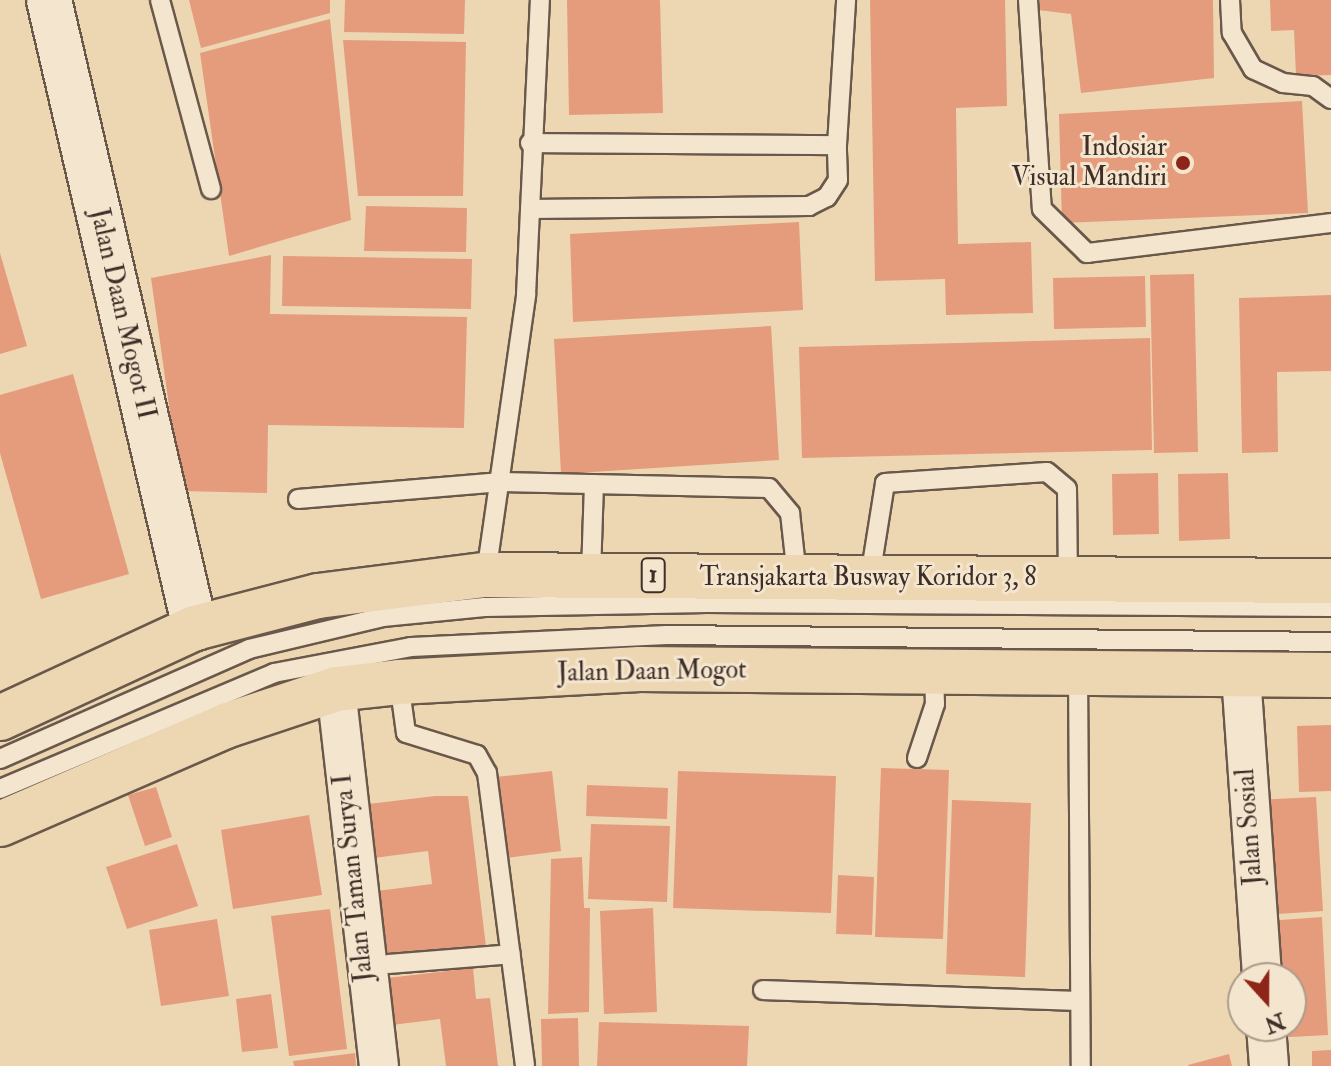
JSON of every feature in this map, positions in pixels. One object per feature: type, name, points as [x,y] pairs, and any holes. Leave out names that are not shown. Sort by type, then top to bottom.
[{"type":"highway","name":"1","points":[[0,718],[195,628],[318,596],[485,575],[1331,581]]},
{"type":"highway","name":"Jalan Daan Mogot","points":[[0,824],[225,726],[336,689],[399,682],[640,669],[1331,675]]},
{"type":"street","name":"Jalan Daan Mogot II","points":[[49,0],[195,628]]},
{"type":"street","name":"Jalan Sosial","points":[[1241,675],[1261,962]]},
{"type":"street","name":"Jalan Taman Surya I","points":[[336,689],[379,1066]]},
{"type":"street","points":[[1267,1042],[1269,1066]]},
{"type":"lane","points":[[160,0],[211,189]]},
{"type":"lane","points":[[485,575],[501,482],[530,209],[530,143],[540,0]]},
{"type":"lane","points":[[530,209],[809,206],[838,180],[837,145],[846,0]]},
{"type":"lane","points":[[1028,0],[1042,209],[1077,246],[1087,253],[1181,246],[1331,223]]},
{"type":"lane","points":[[1230,0],[1232,33],[1253,69],[1283,83],[1313,86],[1331,99]]},
{"type":"lane","points":[[530,143],[837,145]]},
{"type":"lane","points":[[870,577],[885,483],[1047,472],[1067,489],[1068,580]]},
{"type":"lane","points":[[298,499],[501,482],[774,491],[790,513],[797,576]]},
{"type":"lane","points":[[591,574],[594,484]]},
{"type":"lane","name":"Transjakarta Busway Koridor 3, 8","points":[[0,759],[249,649],[383,617],[485,607],[707,603],[1331,607]]},
{"type":"lane","points":[[0,789],[274,673],[411,647],[667,635],[1331,642]]},
{"type":"lane","points":[[917,758],[935,704],[934,671]]},
{"type":"lane","points":[[1078,671],[1077,1001],[1081,1066]]},
{"type":"lane","points":[[399,682],[406,733],[477,755],[487,773],[525,1066]]},
{"type":"lane","points":[[388,964],[511,954]]},
{"type":"lane","points":[[763,990],[1077,1001]]},
{"type":"building","points":[[189,0],[330,0],[330,13],[201,48]]},
{"type":"building","points":[[345,0],[465,0],[464,34],[344,32]]},
{"type":"building","points":[[567,0],[660,0],[663,113],[569,115]]},
{"type":"building","points":[[870,0],[1005,0],[1007,106],[956,108],[958,244],[1031,242],[1033,313],[946,315],[945,279],[875,281]]},
{"type":"building","points":[[1038,0],[1213,0],[1214,78],[1081,93],[1071,14],[1038,10]]},
{"type":"building","points":[[1270,0],[1331,0],[1331,75],[1296,76],[1294,30],[1271,31]]},
{"type":"building","points":[[330,19],[351,220],[229,256],[200,53]]},
{"type":"building","points":[[343,40],[466,42],[463,196],[358,196]]},
{"type":"building","name":"Indosiar Visual Mandiri","points":[[1302,101],[1308,213],[1062,223],[1059,114]]},
{"type":"building","points":[[366,206],[467,208],[466,252],[364,251]]},
{"type":"building","points":[[799,222],[803,310],[573,322],[570,234]]},
{"type":"building","points":[[0,253],[27,346],[0,354]]},
{"type":"building","points":[[271,255],[270,314],[467,317],[464,428],[268,425],[267,493],[181,491],[151,278]]},
{"type":"building","points":[[283,256],[472,259],[471,309],[282,306]]},
{"type":"building","points":[[1194,274],[1198,452],[1154,453],[1150,275]]},
{"type":"building","points":[[1145,276],[1146,327],[1054,329],[1053,278]]},
{"type":"building","points":[[1331,295],[1331,371],[1277,372],[1278,452],[1242,453],[1239,298]]},
{"type":"building","points":[[771,326],[779,460],[561,474],[554,339]]},
{"type":"building","points":[[1150,338],[1152,450],[802,458],[799,347]]},
{"type":"building","points":[[73,374],[129,574],[41,599],[0,453],[0,395]]},
{"type":"building","points":[[1158,473],[1159,534],[1113,535],[1112,474]]},
{"type":"building","points":[[1228,473],[1230,539],[1179,541],[1178,474]]},
{"type":"building","points":[[1331,725],[1331,791],[1299,792],[1297,726]]},
{"type":"building","points":[[881,768],[949,770],[943,939],[875,937]]},
{"type":"building","points":[[552,771],[561,851],[505,858],[495,777]]},
{"type":"building","points":[[678,771],[836,776],[831,913],[673,908]]},
{"type":"building","points":[[587,785],[668,788],[667,819],[586,816]]},
{"type":"building","points":[[156,787],[172,837],[145,846],[128,795]]},
{"type":"building","points":[[435,796],[468,796],[486,947],[369,961],[361,893],[432,884],[428,851],[358,860],[352,806]]},
{"type":"building","points":[[1316,797],[1323,911],[1262,915],[1255,800]]},
{"type":"building","points":[[952,800],[1031,803],[1025,977],[946,974]]},
{"type":"building","points":[[309,815],[322,895],[233,909],[221,830]]},
{"type":"building","points":[[591,824],[670,826],[667,902],[588,899]]},
{"type":"building","points":[[177,844],[198,906],[127,929],[106,867]]},
{"type":"building","points":[[582,857],[584,908],[590,908],[589,1012],[548,1014],[551,859]]},
{"type":"building","points":[[838,875],[874,877],[872,935],[836,934]]},
{"type":"building","points":[[653,908],[657,1012],[604,1014],[600,911]]},
{"type":"building","points":[[330,909],[347,1049],[289,1056],[271,916]]},
{"type":"building","points":[[1322,917],[1328,1035],[1307,1036],[1307,962],[1267,962],[1265,921]]},
{"type":"building","points":[[217,919],[229,996],[161,1006],[149,930]]},
{"type":"building","points":[[473,968],[476,999],[490,998],[498,1066],[446,1066],[440,1019],[384,1026],[379,979]]},
{"type":"building","points":[[271,994],[278,1048],[242,1052],[236,999]]},
{"type":"building","points":[[578,1018],[579,1066],[542,1066],[541,1019]]},
{"type":"building","points":[[599,1022],[749,1026],[747,1066],[597,1066]]},
{"type":"building","points":[[1331,1050],[1331,1066],[1312,1066],[1312,1051]]},
{"type":"building","points":[[355,1053],[356,1066],[294,1066],[293,1061]]},
{"type":"building","points":[[1229,1054],[1232,1066],[1188,1066],[1188,1065]]},
{"type":"place","name":"Indosiar Visual Mandiri","points":[[1183,163]]}]
